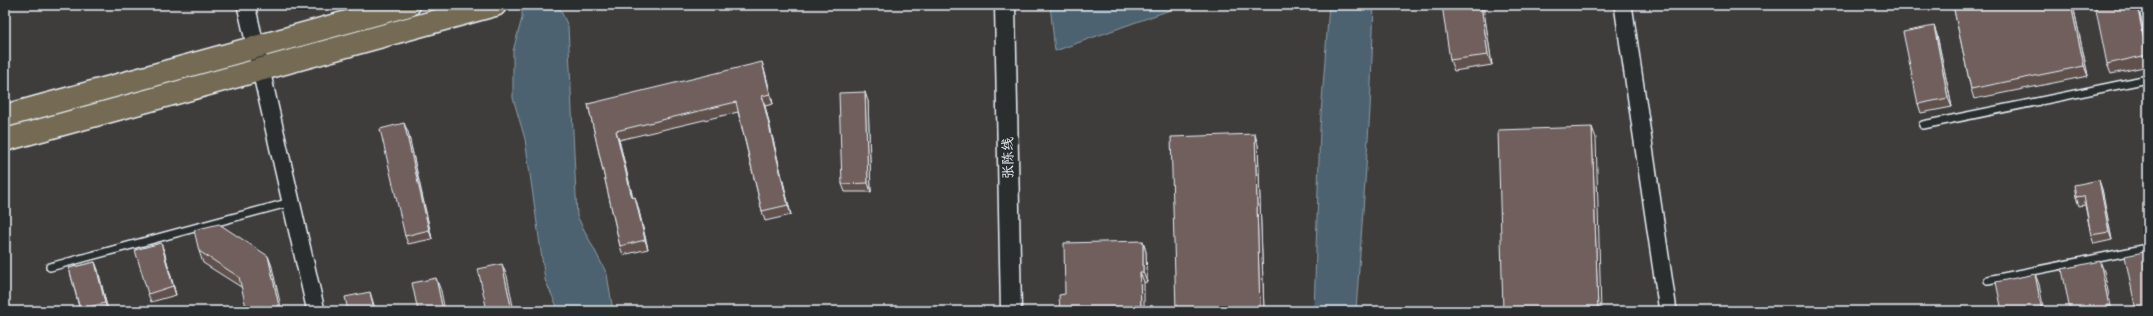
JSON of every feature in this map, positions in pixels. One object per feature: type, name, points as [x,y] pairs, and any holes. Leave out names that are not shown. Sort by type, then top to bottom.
[{"type":"main road","points":[[5,116],[409,5]]},
{"type":"main road","points":[[5,140],[495,5]]},
{"type":"main road","name":"张陈线","points":[[1005,5],[1011,311]]},
{"type":"street","points":[[246,5],[316,311]]},
{"type":"street","points":[[1623,5],[1668,311]]},
{"type":"lane","points":[[1923,125],[2148,79]]},
{"type":"lane","points":[[50,266],[291,202]]},
{"type":"lane","points":[[1988,280],[2148,248]]},
{"type":"water","points":[[522,5],[558,5],[568,26],[577,216],[607,274],[613,311],[559,311],[545,280],[525,139],[513,98],[513,51],[522,18]]},
{"type":"water","points":[[1050,5],[1184,5],[1055,51]]},
{"type":"water","points":[[1329,5],[1374,5],[1370,110],[1356,311],[1314,311],[1320,128]]},
{"type":"building","points":[[1442,5],[1481,5],[1488,55],[1450,60]]},
{"type":"building","points":[[1953,5],[2071,5],[2084,66],[1971,89]]},
{"type":"building","points":[[2095,5],[2137,5],[2147,55],[2107,64]]},
{"type":"building","points":[[1934,26],[1948,98],[1918,104],[1903,32]]},
{"type":"building","points":[[762,62],[770,94],[762,96],[788,205],[762,211],[736,102],[616,131],[632,198],[635,197],[645,240],[620,246],[588,104]]},
{"type":"building","points":[[865,92],[868,183],[842,184],[839,93]]},
{"type":"building","points":[[404,123],[429,230],[405,236],[380,129]]},
{"type":"building","points":[[1592,127],[1598,311],[1503,311],[1498,130]]},
{"type":"building","points":[[1255,134],[1260,310],[1176,311],[1171,137]]},
{"type":"building","points":[[2099,180],[2109,232],[2091,235],[2084,196],[2076,197],[2074,185]]},
{"type":"building","points":[[219,224],[268,256],[280,311],[247,311],[239,277],[199,251],[194,230]]},
{"type":"building","points":[[1143,241],[1143,272],[1140,272],[1141,311],[1060,311],[1059,295],[1065,294],[1064,243]]},
{"type":"building","points":[[161,243],[173,286],[148,294],[135,250]]},
{"type":"building","points":[[2148,251],[2148,311],[2136,311],[2125,256]]},
{"type":"building","points":[[2100,261],[2110,311],[2070,311],[2062,269]]},
{"type":"building","points":[[95,262],[105,303],[80,309],[69,268]]},
{"type":"building","points":[[502,264],[512,311],[487,311],[478,269]]},
{"type":"building","points":[[2035,274],[2042,311],[2002,311],[1996,282]]},
{"type":"building","points":[[436,278],[443,311],[418,311],[412,283]]},
{"type":"building","points":[[370,292],[374,311],[348,311],[345,297]]}]
